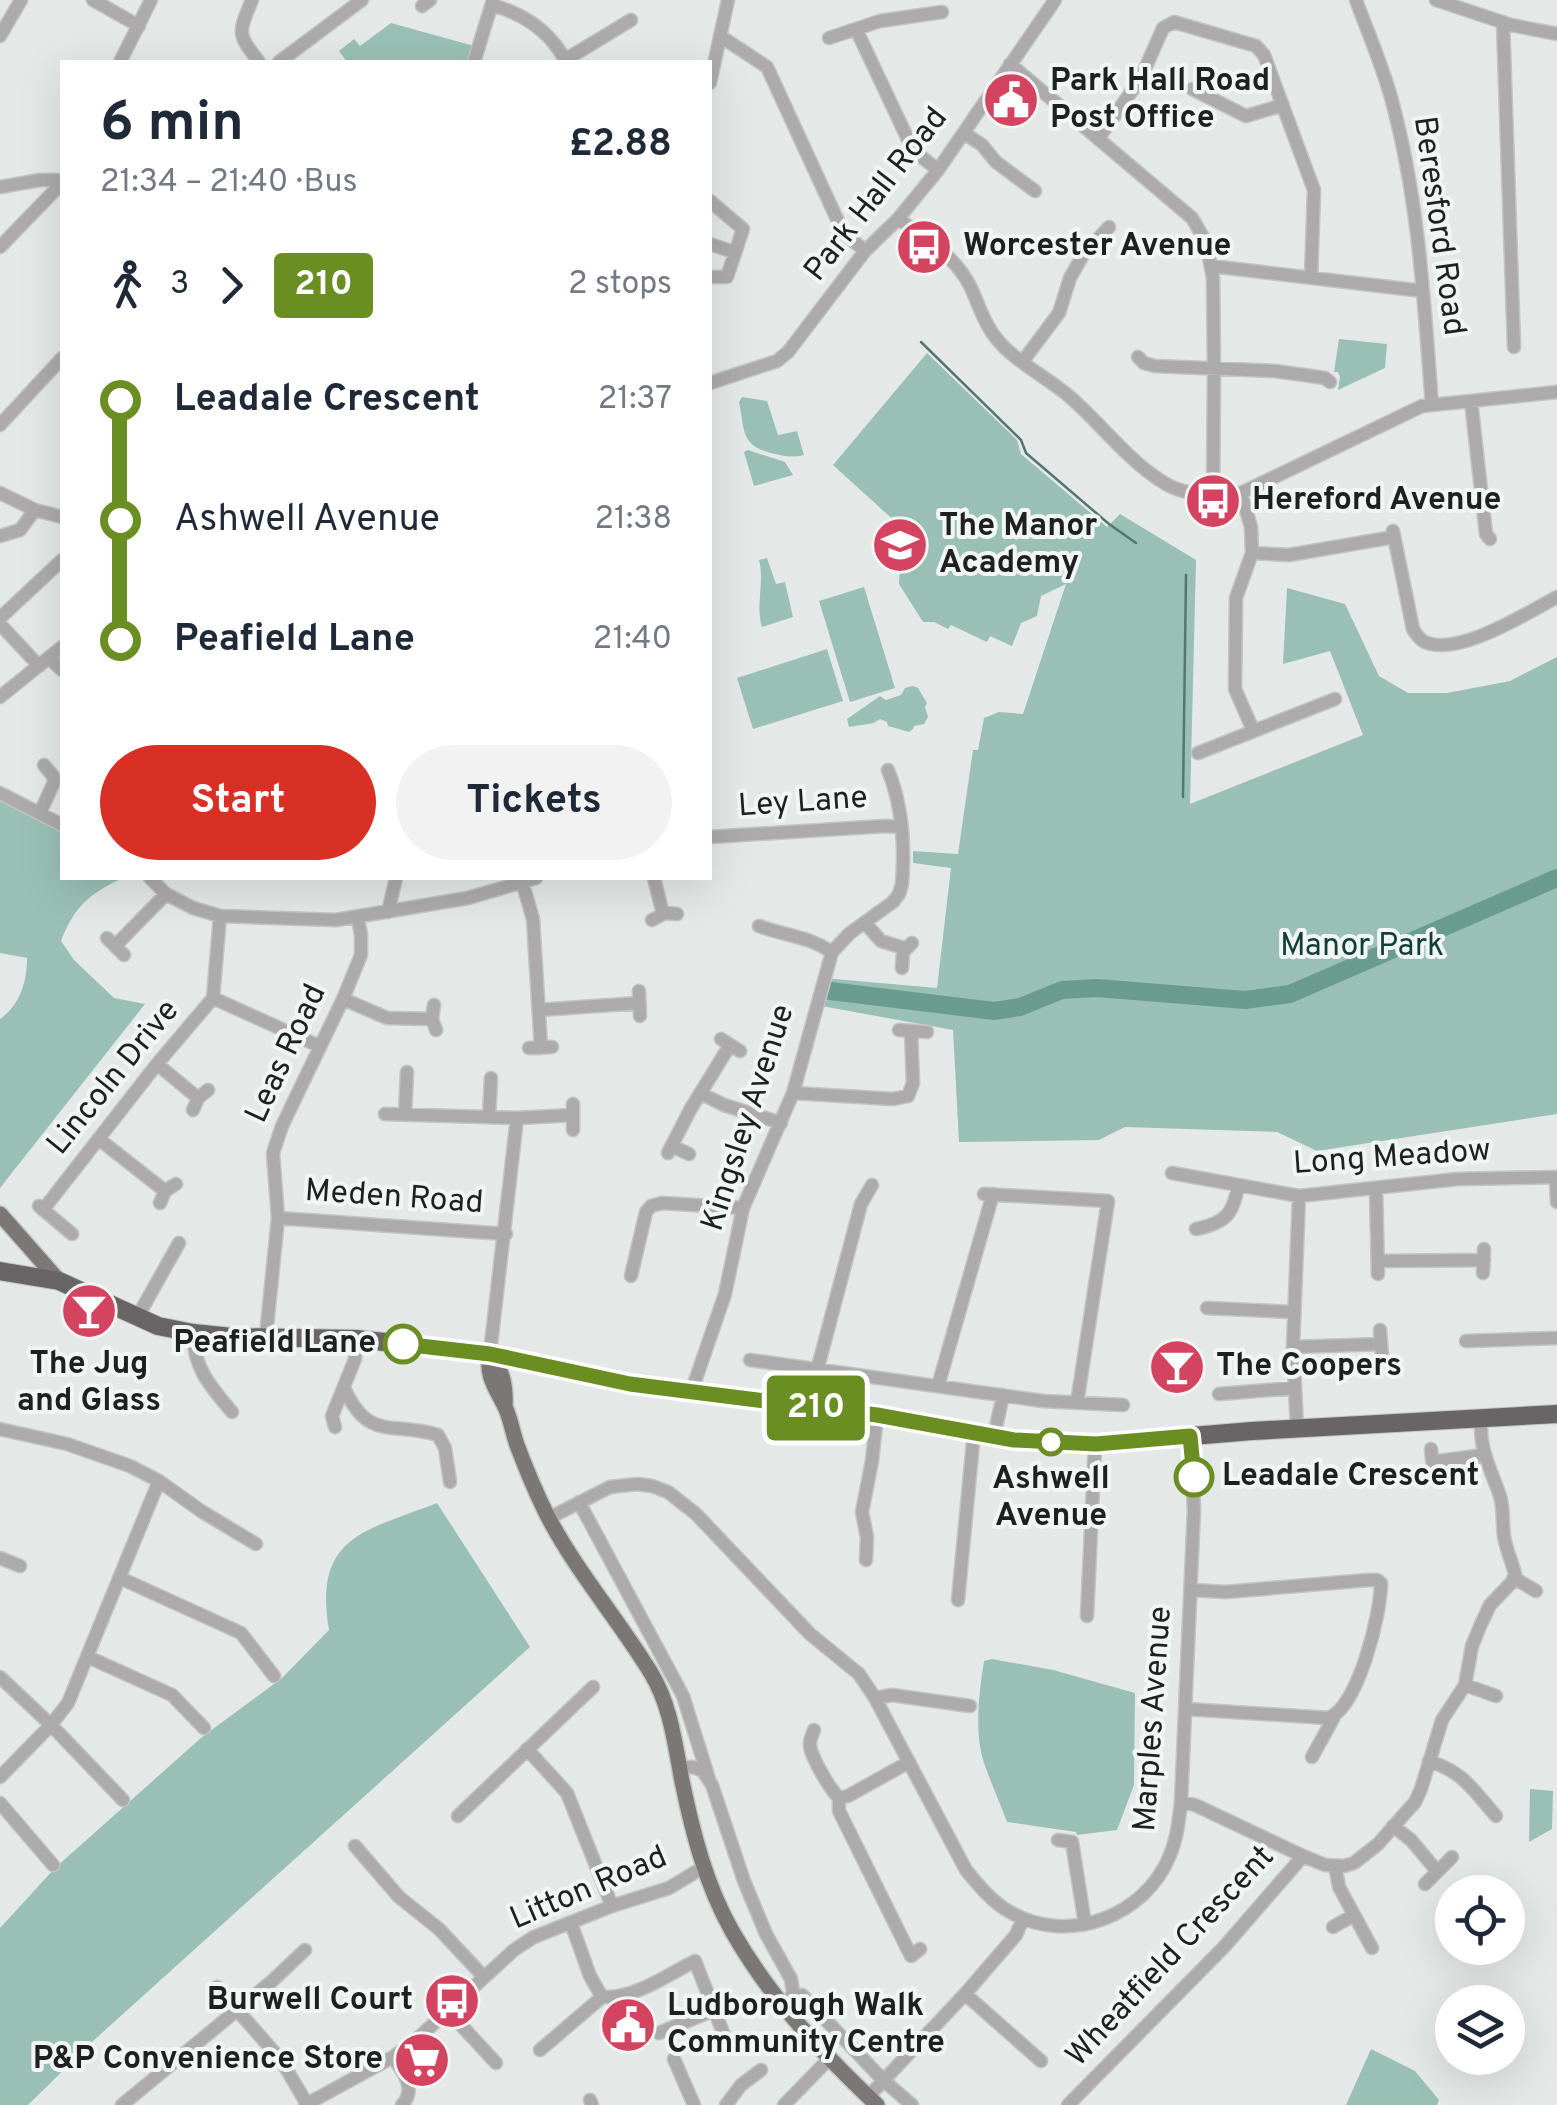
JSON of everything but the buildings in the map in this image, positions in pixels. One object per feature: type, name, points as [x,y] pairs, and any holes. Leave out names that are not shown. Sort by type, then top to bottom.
[{"type":"highway","points":[[0,1271],[59,1281],[158,1326],[193,1333],[356,1339],[490,1354],[692,1394],[877,1415],[1043,1442],[1096,1444],[1557,1414]]},
{"type":"main road","points":[[0,1214],[59,1281]]},
{"type":"main road","points":[[490,1354],[490,1379],[505,1407],[548,1518],[653,1676],[667,1710],[692,1826],[714,1897],[786,2010],[873,2101]]},
{"type":"street","points":[[0,36],[22,0]]},
{"type":"street","points":[[93,0],[139,26]]},
{"type":"street","points":[[121,60],[151,0]]},
{"type":"street","points":[[252,0],[240,28],[242,40],[257,60]]},
{"type":"street","points":[[712,74],[728,0]]},
{"type":"street","name":"Park Hall Road","points":[[712,382],[776,361],[788,352],[865,251],[898,219],[938,170],[1054,0]]},
{"type":"street","name":"Beresford Road","points":[[1356,0],[1401,140],[1417,230],[1432,405]]},
{"type":"street","points":[[1436,0],[1503,22],[1557,34]]},
{"type":"street","points":[[282,60],[358,2]]},
{"type":"street","points":[[475,60],[493,2],[538,27],[565,60]]},
{"type":"street","points":[[829,38],[880,20],[942,12]]},
{"type":"street","points":[[568,60],[631,20]]},
{"type":"street","points":[[1098,139],[1141,78],[1163,28],[1174,22],[1256,46],[1264,55],[1314,190],[1311,278]]},
{"type":"street","points":[[1503,22],[1507,307],[1514,348]]},
{"type":"street","points":[[856,29],[913,150],[938,170]]},
{"type":"street","points":[[720,36],[767,68],[843,232],[865,251]]},
{"type":"street","points":[[1010,64],[1192,218],[1206,242],[1211,266],[1214,370],[1212,495]]},
{"type":"street","points":[[1192,88],[1246,116],[1282,105]]},
{"type":"street","points":[[964,132],[1035,192]]},
{"type":"street","points":[[0,187],[40,180],[60,182]]},
{"type":"street","points":[[0,246],[60,182]]},
{"type":"street","points":[[712,202],[742,228],[727,277],[712,277]]},
{"type":"street","points":[[898,219],[953,261],[970,284],[992,333],[1005,348],[1069,396],[1137,462],[1168,485],[1212,495],[1241,493],[1422,406],[1557,392]]},
{"type":"street","points":[[1023,362],[1058,312],[1083,255],[1109,227]]},
{"type":"street","points":[[712,245],[734,252]]},
{"type":"street","points":[[1211,266],[1423,291]]},
{"type":"street","points":[[1138,357],[1155,366],[1275,371],[1330,382]]},
{"type":"street","points":[[0,425],[60,360]]},
{"type":"street","points":[[1472,400],[1486,534],[1490,538]]},
{"type":"street","points":[[0,493],[35,510],[60,516]]},
{"type":"street","points":[[1241,493],[1252,526],[1252,553],[1236,598],[1235,689],[1254,730]]},
{"type":"street","points":[[0,536],[20,530],[35,510]]},
{"type":"street","points":[[1252,553],[1289,555],[1393,534],[1413,629],[1421,641],[1440,646],[1474,640],[1557,598]]},
{"type":"street","points":[[60,562],[0,621],[44,662],[60,669]]},
{"type":"street","points":[[0,696],[60,648]]},
{"type":"street","points":[[1198,753],[1334,698]]},
{"type":"street","points":[[40,814],[58,781],[44,766]]},
{"type":"street","points":[[759,926],[810,939],[832,952],[899,894],[903,875],[896,776]]},
{"type":"street","points":[[0,794],[60,823]]},
{"type":"street","name":"Ley Lane","points":[[712,837],[900,827]]},
{"type":"street","points":[[152,880],[166,894],[192,908],[220,916],[336,920],[468,898],[526,880]]},
{"type":"street","points":[[388,912],[396,880]]},
{"type":"street","points":[[529,880],[541,1048]]},
{"type":"street","points":[[655,880],[664,916]]},
{"type":"street","points":[[115,946],[166,894]]},
{"type":"street","name":"Lincoln Drive","points":[[72,1234],[40,1208],[100,1140],[213,998],[220,916]]},
{"type":"street","name":"Leas Road","points":[[266,1336],[278,1218],[273,1153],[361,955],[358,918]]},
{"type":"street","points":[[865,923],[880,941],[908,946],[902,968]]},
{"type":"street","name":"Kingsley Avenue","points":[[692,1394],[725,1294],[743,1208],[793,1093],[832,952]]},
{"type":"street","points":[[213,998],[319,1046]]},
{"type":"street","points":[[343,1000],[387,1018],[434,1018]]},
{"type":"street","points":[[539,1010],[640,1003]]},
{"type":"street","points":[[793,1093],[893,1099],[908,1096],[913,1082],[905,1030],[927,1032]]},
{"type":"street","points":[[689,1154],[670,1149],[731,1045]]},
{"type":"street","points":[[157,1064],[199,1099]]},
{"type":"street","points":[[408,1072],[394,1118],[573,1116]]},
{"type":"street","points":[[489,1117],[491,1078]]},
{"type":"street","points":[[700,1093],[724,1106],[782,1123]]},
{"type":"street","points":[[490,1354],[518,1118]]},
{"type":"street","points":[[100,1140],[168,1193]]},
{"type":"street","name":"Long Meadow","points":[[1172,1173],[1299,1196],[1458,1178],[1557,1177]]},
{"type":"street","points":[[1557,1177],[1557,1202]]},
{"type":"street","points":[[818,1368],[860,1204],[872,1185]]},
{"type":"street","points":[[1196,1230],[1223,1220],[1231,1210],[1238,1186]]},
{"type":"street","points":[[1376,1188],[1378,1268],[1484,1261]]},
{"type":"street","points":[[938,1386],[988,1194],[1108,1201],[1077,1403]]},
{"type":"street","points":[[1297,1428],[1293,1348],[1299,1196]]},
{"type":"street","points":[[628,1268],[651,1206],[662,1202],[743,1208]]},
{"type":"street","name":"Meden Road","points":[[278,1218],[506,1234]]},
{"type":"street","points":[[138,1316],[179,1243]]},
{"type":"street","points":[[1207,1308],[1230,1301],[1294,1312]]},
{"type":"street","points":[[193,1333],[193,1356],[210,1387],[232,1412]]},
{"type":"street","points":[[1466,1340],[1557,1338]]},
{"type":"street","points":[[334,1426],[332,1416],[355,1359],[356,1339]]},
{"type":"street","points":[[1293,1348],[1381,1344]]},
{"type":"street","points":[[750,1360],[1002,1396],[1123,1405]]},
{"type":"street","points":[[344,1388],[356,1412],[372,1423],[438,1435],[445,1448],[450,1482]]},
{"type":"street","points":[[1227,1390],[1294,1388]]},
{"type":"street","points":[[994,1436],[1002,1396]]},
{"type":"street","points":[[862,1551],[866,1529],[862,1512],[877,1415]]},
{"type":"street","points":[[1304,1856],[1325,1865],[1354,1863],[1415,1802],[1442,1720],[1466,1685],[1472,1646],[1481,1624],[1490,1605],[1516,1574],[1507,1552],[1504,1510],[1484,1456],[1482,1418]]},
{"type":"street","points":[[0,1429],[67,1444],[130,1466],[159,1480],[201,1512],[256,1544]]},
{"type":"street","points":[[958,1600],[974,1432]]},
{"type":"street","name":"Marples Avenue","points":[[548,1518],[610,1487],[626,1484],[668,1492],[696,1514],[810,1634],[858,1674],[875,1698],[966,1870],[995,1902],[1023,1919],[1068,1927],[1119,1912],[1132,1904],[1160,1874],[1177,1833],[1182,1802],[1194,1509],[1190,1436]]},
{"type":"street","points":[[1087,1616],[1096,1444]]},
{"type":"street","points":[[1433,1463],[1484,1456]]},
{"type":"street","points":[[0,1777],[68,1703],[159,1480]]},
{"type":"street","points":[[579,1502],[683,1696],[744,1881],[766,1934],[791,1979],[793,1992],[786,2010]]},
{"type":"street","points":[[0,1558],[20,1566]]},
{"type":"street","points":[[120,1578],[240,1633],[274,1676]]},
{"type":"street","points":[[1514,1578],[1536,1591]]},
{"type":"street","points":[[1191,1590],[1226,1592],[1382,1582],[1364,1666],[1312,1757]]},
{"type":"street","points":[[88,1656],[172,1695],[204,1728]]},
{"type":"street","points":[[0,1677],[123,1800]]},
{"type":"street","points":[[1466,1685],[1496,1696]]},
{"type":"street","points":[[458,1816],[593,1687]]},
{"type":"street","points":[[875,1698],[892,1695],[970,1706]]},
{"type":"street","points":[[1186,1709],[1334,1717]]},
{"type":"street","points":[[814,1730],[809,1743],[812,1753],[839,1798],[839,1812],[911,1956],[920,1949]]},
{"type":"street","points":[[527,1749],[568,1793],[612,1906]]},
{"type":"street","points":[[1429,1761],[1461,1776],[1496,1816]]},
{"type":"street","points":[[839,1798],[910,1762]]},
{"type":"street","points":[[679,1767],[702,1770],[709,1779]]},
{"type":"street","name":"Wheatfield Crescent","points":[[1068,2105],[1224,1947],[1304,1856],[1182,1802]]},
{"type":"street","points":[[0,1803],[52,1865]]},
{"type":"street","points":[[1394,1826],[1438,1870]]},
{"type":"street","points":[[1058,1840],[1072,1842],[1085,1924]]},
{"type":"street","points":[[355,1846],[400,1897],[439,1929],[482,1976]]},
{"type":"street","points":[[1425,1884],[1452,1856]]},
{"type":"street","points":[[1335,1866],[1339,1887],[1372,1948]]},
{"type":"street","name":"Litton Road","points":[[306,2104],[394,2056],[448,2011],[482,1976],[534,1937],[669,1888],[704,1867]]},
{"type":"street","points":[[1333,1927],[1354,1916]]},
{"type":"street","points":[[873,2101],[883,2080],[965,1994],[1016,1935],[1023,1919]]},
{"type":"street","points":[[571,1923],[602,1997]]},
{"type":"street","points":[[122,2105],[306,1950]]},
{"type":"street","points":[[540,2050],[602,1997],[615,1998],[666,1978],[695,1960],[724,2034]]},
{"type":"street","points":[[217,1987],[281,2060],[306,2104]]},
{"type":"street","points":[[965,1994],[1038,2052]]},
{"type":"street","points":[[802,1995],[912,2105]]},
{"type":"street","points":[[658,2033],[714,2010]]},
{"type":"street","points":[[448,2011],[496,2063]]},
{"type":"street","points":[[394,2056],[408,2082],[408,2100],[402,2105]]},
{"type":"street","points":[[784,2105],[830,2059]]},
{"type":"street","points":[[680,2066],[694,2105]]},
{"type":"street","points":[[726,2105],[741,2085],[761,2070]]},
{"type":"green space","points":[[391,23],[474,46],[469,60],[346,60],[339,51],[354,39],[360,46]]},
{"type":"green space","points":[[1339,339],[1387,344],[1385,368],[1338,390],[1340,377],[1334,372]]},
{"type":"green space","name":"Manor Park","points":[[927,353],[1017,440],[1021,454],[1107,527],[1120,514],[1196,560],[1190,804],[1363,735],[1330,651],[1283,664],[1287,588],[1345,604],[1379,676],[1408,693],[1447,693],[1510,681],[1557,657],[1557,1114],[1317,1151],[1277,1132],[1125,1127],[1099,1140],[959,1142],[953,1030],[816,1005],[823,978],[937,988],[951,868],[913,863],[913,851],[958,854],[973,750],[978,750],[984,718],[999,712],[1023,714],[1066,584],[1041,596],[1037,616],[1021,623],[1012,646],[990,636],[987,642],[951,625],[948,629],[923,622],[899,584],[901,546],[889,545],[899,525],[833,465]]},
{"type":"green space","points":[[742,397],[767,401],[778,435],[797,431],[804,455],[780,455],[754,446],[744,428],[739,402]]},
{"type":"green space","points":[[744,452],[785,462],[793,475],[754,486]]},
{"type":"green space","points":[[767,558],[776,584],[785,582],[793,617],[762,627],[759,560]]},
{"type":"green space","points":[[864,587],[895,688],[850,702],[819,601]]},
{"type":"green space","points":[[827,649],[843,701],[753,729],[737,678]]},
{"type":"green space","points":[[913,686],[927,703],[924,724],[909,732],[888,726],[880,719],[849,727],[847,719],[880,696],[886,700]]},
{"type":"green space","points":[[0,801],[60,831],[60,880],[119,880],[84,902],[61,941],[74,960],[114,998],[145,1004],[0,1188],[0,1019],[21,992],[27,958],[0,953]]},
{"type":"green space","points":[[437,1503],[530,1647],[93,2041],[28,2105],[0,2105],[0,1928],[55,1868],[202,1737],[282,1678],[329,1630],[329,1574],[337,1556],[350,1542],[388,1521]]},
{"type":"green space","points":[[992,1659],[1053,1670],[1135,1693],[1134,1785],[1117,1830],[1077,1835],[1007,1822],[984,1763],[979,1738],[984,1661]]},
{"type":"green space","points":[[1530,1789],[1553,1791],[1552,1829],[1529,1842]]},
{"type":"green space","points":[[1371,2049],[1415,2071],[1439,2100],[1437,2105],[1346,2105]]},
{"type":"waterway","points":[[921,342],[1021,440],[1026,453],[1136,543]]},
{"type":"waterway","points":[[1183,797],[1186,575]]},
{"type":"waterway","points":[[830,991],[994,1011],[1020,1007],[1062,990],[1097,988],[1245,1000],[1290,994],[1557,878]]},
{"type":"bus line","name":"210","points":[[403,1344],[490,1354],[692,1394],[877,1415],[1014,1440],[1096,1444],[1190,1436],[1194,1477]]},
{"type":"place","name":"Park Hall Road Post Office","points":[[1011,100]]},
{"type":"place","name":"Worcester Avenue","points":[[924,247]]},
{"type":"place","name":"Hereford Avenue","points":[[1213,501]]},
{"type":"place","name":"The Manor Academy","points":[[900,545]]},
{"type":"place","name":"The Jug and Glass","points":[[89,1311]]},
{"type":"place","name":"Peafield Lane","points":[[403,1344]]},
{"type":"place","name":"The Coopers","points":[[1177,1367]]},
{"type":"place","name":"Ashwell Avenue","points":[[1051,1442]]},
{"type":"place","name":"Leadale Crescent","points":[[1194,1477]]},
{"type":"place","name":"Burwell Court","points":[[452,2001]]},
{"type":"place","name":"Ludborough Walk Community Centre","points":[[628,2025]]},
{"type":"place","name":"P&P Convenience Store","points":[[422,2060]]}]
